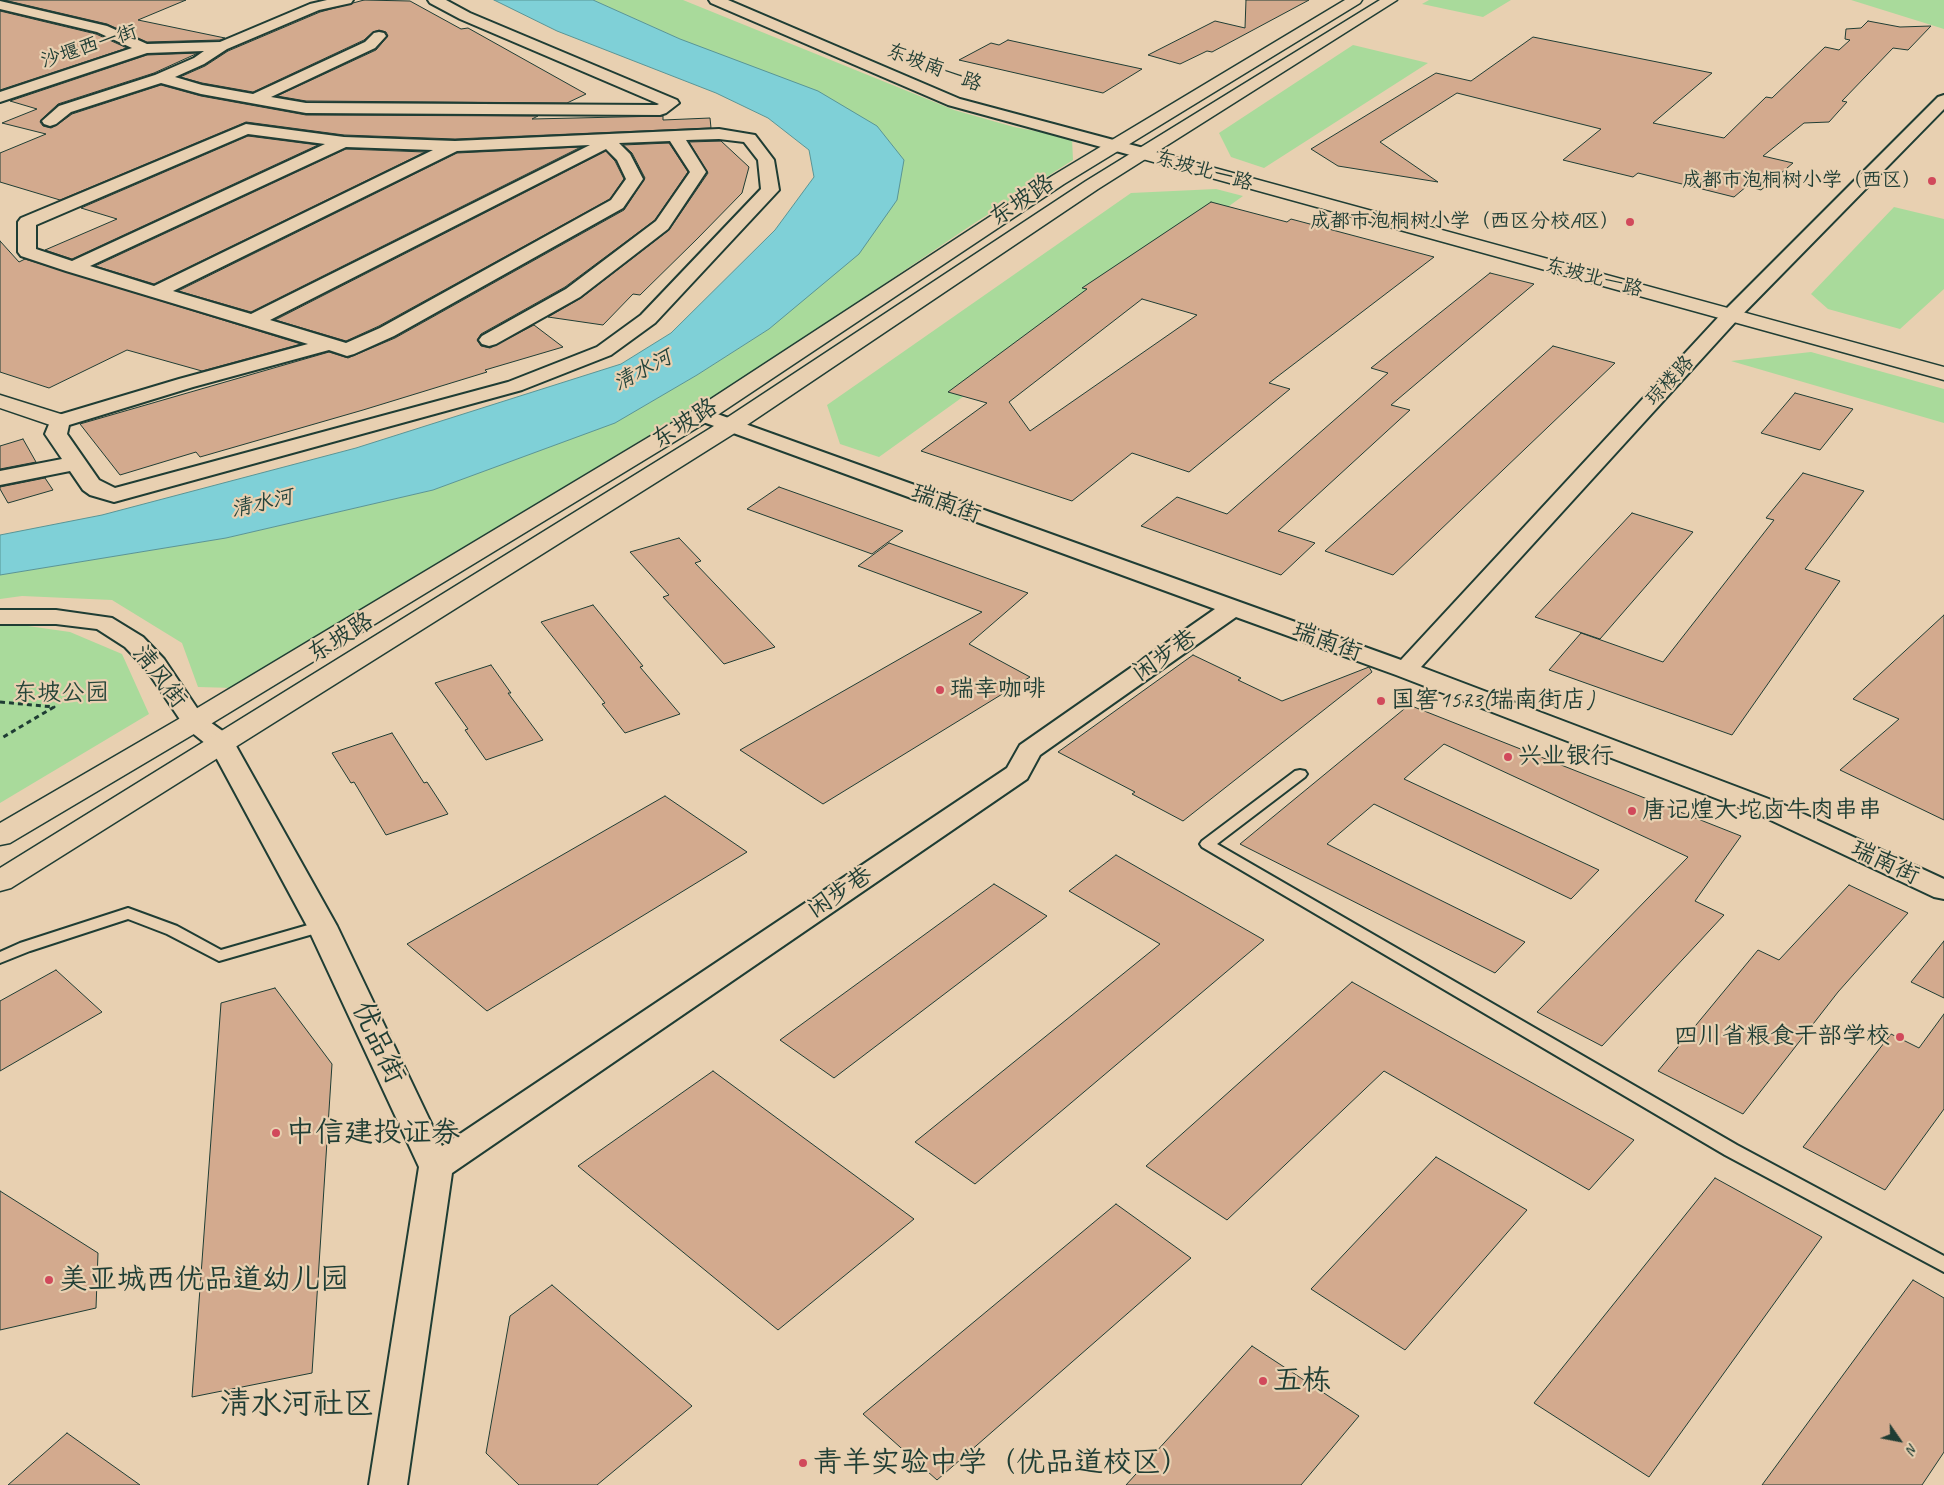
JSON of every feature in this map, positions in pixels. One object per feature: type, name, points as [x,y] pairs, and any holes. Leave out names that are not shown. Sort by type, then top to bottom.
[{"type":"main road","name":"东坡路","points":[[0,836],[194,722],[702,415],[1058,180],[1355,0]]},
{"type":"main road","name":"东坡路","points":[[0,881],[730,426],[1092,185],[1145,154],[1390,0]]},
{"type":"main road","name":"东坡北一路","points":[[1145,154],[1222,177],[1735,311],[1944,362]]},
{"type":"main road","name":"东坡北一路","points":[[1735,311],[1944,374]]},
{"type":"main road","points":[[0,401],[59,421]]},
{"type":"street","points":[[50,122],[65,109],[160,78],[199,62],[222,46],[314,7],[346,0]]},
{"type":"street","points":[[160,78],[201,89],[316,108],[660,110],[671,103],[465,16],[435,0]]},
{"type":"street","name":"东坡南一路","points":[[716,0],[954,102],[1145,154]]},
{"type":"street","points":[[0,5],[102,29],[145,48]]},
{"type":"street","points":[[254,99],[370,45],[379,36]]},
{"type":"street","name":"沙堰西一街","points":[[0,97],[145,48],[222,46]]},
{"type":"street","name":"琼楼路","points":[[1405,670],[1735,311],[1944,100]]},
{"type":"street","points":[[253,321],[608,142],[624,158],[635,179],[617,204],[387,332],[347,350],[330,344],[253,321],[156,292],[73,267],[27,252],[27,222],[246,129],[344,142],[455,146],[719,134],[749,138],[766,160],[770,190],[648,319],[604,351],[515,386],[114,495],[98,490],[90,484],[56,434],[59,421],[186,383],[330,344]]},
{"type":"street","points":[[489,340],[573,293],[662,225],[698,172],[675,136]]},
{"type":"street","points":[[73,267],[344,142]]},
{"type":"street","points":[[156,292],[455,146]]},
{"type":"street","name":"瑞南街","points":[[702,415],[1405,670],[1772,810],[1944,890]]},
{"type":"street","points":[[0,478],[76,463]]},
{"type":"street","name":"闲步巷","points":[[436,1167],[1018,773],[1029,751],[1233,608]]},
{"type":"street","name":"清风街","points":[[0,617],[56,617],[103,623],[134,642],[150,658],[194,722],[222,743]]},
{"type":"street","name":"优品街","points":[[222,743],[322,926],[436,1167]]},
{"type":"street","points":[[388,1485],[436,1167]]},
{"type":"lane","points":[[1300,774],[1207,844],[1730,1150],[1944,1265]]},
{"type":"lane","points":[[0,958],[25,947],[128,914],[172,930],[219,956],[322,926]]},
{"type":"path","points":[[0,702],[54,707],[0,739]]},
{"type":"green space","points":[[593,0],[683,0],[954,110],[1014,127],[1072,138],[1073,160],[970,226],[763,366],[234,688],[198,687],[182,643],[112,600],[22,596],[0,599],[0,575],[226,538],[433,490],[614,423],[697,375],[769,329],[897,200],[680,39]]},
{"type":"green space","points":[[1429,0],[1511,0],[1483,17],[1422,4]]},
{"type":"green space","points":[[1851,0],[1944,0],[1944,29]]},
{"type":"green space","points":[[1353,45],[1428,63],[1264,168],[1231,157],[1219,133]]},
{"type":"green space","points":[[1216,189],[1243,196],[879,457],[840,444],[827,405],[1131,193]]},
{"type":"green space","points":[[1894,207],[1944,219],[1944,289],[1900,329],[1828,309],[1811,294]]},
{"type":"green space","points":[[1811,352],[1944,389],[1944,423],[1731,361]]},
{"type":"green space","name":"东坡公园","points":[[14,624],[70,632],[122,654],[149,714],[0,803],[0,625]]},
{"type":"water","name":"清水河","points":[[494,0],[593,0],[680,39],[818,91],[877,126],[904,160],[897,200],[859,254],[769,329],[697,375],[615,423],[433,490],[226,538],[0,575],[0,535],[102,515],[356,448],[621,364],[671,333],[775,230],[814,177],[809,150],[768,118],[716,93],[557,31]]},
{"type":"building","points":[[4,0],[186,0],[138,20],[225,38],[220,40],[147,42],[107,24]]},
{"type":"building","points":[[364,0],[410,1],[461,29],[468,28],[586,94],[567,103],[306,101],[277,96],[376,50],[388,36],[386,32],[379,30],[373,32],[364,40],[253,92],[180,77],[205,66],[228,51],[320,12]]},
{"type":"building","points":[[1246,0],[1309,0],[1212,52],[1207,51],[1180,64],[1148,55],[1215,21],[1245,28]]},
{"type":"building","points":[[0,11],[96,34],[127,48],[0,90]]},
{"type":"building","points":[[1868,21],[1900,27],[1931,26],[1908,50],[1893,48],[1842,101],[1847,102],[1829,122],[1804,123],[1763,156],[1793,163],[1761,190],[1747,186],[1734,197],[1638,173],[1633,177],[1563,160],[1601,129],[1457,93],[1380,142],[1438,182],[1338,166],[1311,149],[1436,73],[1471,81],[1533,37],[1712,73],[1653,123],[1724,138],[1766,97],[1772,98],[1825,47],[1839,50],[1850,40],[1845,39],[1846,29],[1861,28]]},
{"type":"building","points":[[1008,40],[1142,69],[1103,93],[959,60],[991,43],[999,45]]},
{"type":"building","points":[[198,53],[154,73],[58,104],[40,122],[43,126],[51,128],[72,114],[161,85],[201,96],[306,115],[538,116],[532,119],[663,116],[663,120],[710,118],[711,128],[455,139],[344,135],[246,122],[60,200],[0,182],[0,153],[46,134],[2,123],[37,109],[10,101],[147,55]]},
{"type":"building","points":[[248,136],[318,145],[72,259],[45,250],[117,219],[81,208]]},
{"type":"building","points":[[721,141],[749,167],[742,193],[697,239],[640,295],[633,294],[603,325],[548,317],[581,298],[669,230],[708,173],[689,142]]},
{"type":"building","points":[[669,143],[688,172],[655,220],[565,287],[481,334],[477,340],[481,346],[490,348],[534,325],[563,347],[363,410],[200,457],[196,452],[120,475],[80,424],[329,352],[348,358],[395,338],[624,210],[645,178],[632,153],[623,145]]},
{"type":"building","points":[[581,147],[251,312],[178,291],[457,153]]},
{"type":"building","points":[[346,149],[425,152],[154,284],[95,266]]},
{"type":"building","points":[[606,151],[615,161],[624,179],[610,199],[379,326],[346,341],[275,320]]},
{"type":"building","points":[[1211,202],[1287,222],[1291,219],[1434,257],[1269,383],[1290,389],[1189,472],[1132,453],[1072,501],[921,451],[987,403],[948,392],[1087,289],[1082,288]],"holes":[[[1142,299],[1197,315],[1030,431],[1009,402]]]},
{"type":"building","points":[[0,241],[19,262],[25,259],[301,344],[202,371],[127,350],[49,388],[0,372]]},
{"type":"building","points":[[1490,273],[1534,284],[1391,405],[1410,410],[1278,531],[1315,543],[1281,575],[1141,526],[1177,497],[1227,514],[1388,373],[1371,368]]},
{"type":"building","points":[[1553,346],[1615,363],[1393,575],[1325,551]]},
{"type":"building","points":[[1795,393],[1853,409],[1820,450],[1761,433]]},
{"type":"building","points":[[23,439],[36,462],[0,469],[0,446]]},
{"type":"building","points":[[1803,473],[1864,491],[1805,569],[1840,581],[1732,735],[1549,670],[1581,633],[1663,662],[1774,520],[1766,518]]},
{"type":"building","points":[[45,478],[53,490],[8,503],[0,489],[0,487]]},
{"type":"building","points":[[779,487],[903,531],[872,554],[747,509]]},
{"type":"building","points":[[1632,513],[1693,532],[1600,639],[1535,617]]},
{"type":"building","points":[[679,538],[701,561],[695,563],[775,647],[724,664],[663,597],[669,595],[630,552]]},
{"type":"building","points":[[889,543],[1028,593],[969,644],[1030,677],[823,804],[740,750],[982,612],[858,566]]},
{"type":"building","points":[[593,605],[643,666],[640,667],[680,714],[625,733],[602,704],[605,703],[541,622]]},
{"type":"building","points":[[1944,615],[1944,820],[1840,770],[1899,719],[1853,699]]},
{"type":"building","points":[[1193,655],[1241,678],[1238,680],[1282,701],[1369,667],[1372,672],[1183,821],[1132,794],[1135,792],[1058,752]]},
{"type":"building","points":[[491,665],[511,693],[508,693],[543,740],[486,760],[465,730],[468,729],[435,683]]},
{"type":"building","points":[[1409,705],[1741,836],[1695,901],[1724,915],[1602,1046],[1537,1012],[1688,857],[1444,744],[1404,779],[1599,870],[1571,899],[1374,804],[1327,844],[1525,942],[1495,973],[1240,844]]},
{"type":"building","points":[[392,733],[424,783],[427,782],[448,814],[386,835],[354,782],[351,783],[332,753]]},
{"type":"building","points":[[665,796],[747,852],[487,1011],[407,944]]},
{"type":"building","points":[[1116,855],[1264,940],[975,1184],[915,1142],[1160,944],[1069,891]]},
{"type":"building","points":[[994,884],[1047,916],[834,1078],[780,1040]]},
{"type":"building","points":[[1849,885],[1908,913],[1838,992],[1743,1114],[1658,1071],[1758,950],[1779,960]]},
{"type":"building","points":[[1944,941],[1944,998],[1911,982]]},
{"type":"building","points":[[56,970],[102,1012],[0,1071],[0,1001]]},
{"type":"building","points":[[1352,982],[1634,1140],[1589,1190],[1384,1071],[1227,1220],[1146,1166]]},
{"type":"building","points":[[275,988],[332,1064],[312,1373],[192,1397],[221,1003]]},
{"type":"building","points":[[1944,1014],[1944,1109],[1885,1190],[1803,1147],[1891,1034],[1919,1048]]},
{"type":"building","points":[[713,1071],[914,1219],[778,1330],[578,1166]]},
{"type":"building","points":[[1436,1157],[1527,1210],[1405,1350],[1311,1289]]},
{"type":"building","points":[[1715,1178],[1822,1237],[1649,1477],[1534,1403]]},
{"type":"building","name":"美亚城西优品道幼儿园","points":[[0,1191],[98,1253],[96,1308],[0,1330]]},
{"type":"building","points":[[1116,1204],[1191,1258],[937,1480],[863,1414]]},
{"type":"building","points":[[1913,1280],[1944,1298],[1944,1452],[1922,1485],[1762,1485]]},
{"type":"building","points":[[552,1285],[692,1406],[597,1485],[519,1485],[486,1453],[510,1316]]},
{"type":"building","name":"五栋","points":[[1252,1346],[1359,1416],[1301,1485],[1126,1485]]},
{"type":"building","points":[[67,1433],[140,1485],[8,1485]]},
{"type":"place","name":"成都市泡桐树小学（西区）","points":[[1932,181]]},
{"type":"place","name":"成都市泡桐树小学（西区分校A区）","points":[[1630,222]]},
{"type":"place","name":"瑞幸咖啡","points":[[940,690]]},
{"type":"place","name":"国窖1573(瑞南街店)","points":[[1381,701]]},
{"type":"place","name":"兴业银行","points":[[1508,757]]},
{"type":"place","name":"唐记煌大坨卤牛肉串串","points":[[1632,811]]},
{"type":"place","name":"四川省粮食干部学校","points":[[1900,1037]]},
{"type":"place","name":"中信建投证券","points":[[276,1133]]},
{"type":"place","name":"美亚城西优品道幼儿园","points":[[49,1280]]},
{"type":"place","name":"五栋","points":[[1263,1381]]},
{"type":"place","name":"青羊实验中学（优品道校区）","points":[[803,1463]]},
{"type":"district","name":"清水河社区","points":[[297,1405]]}]
